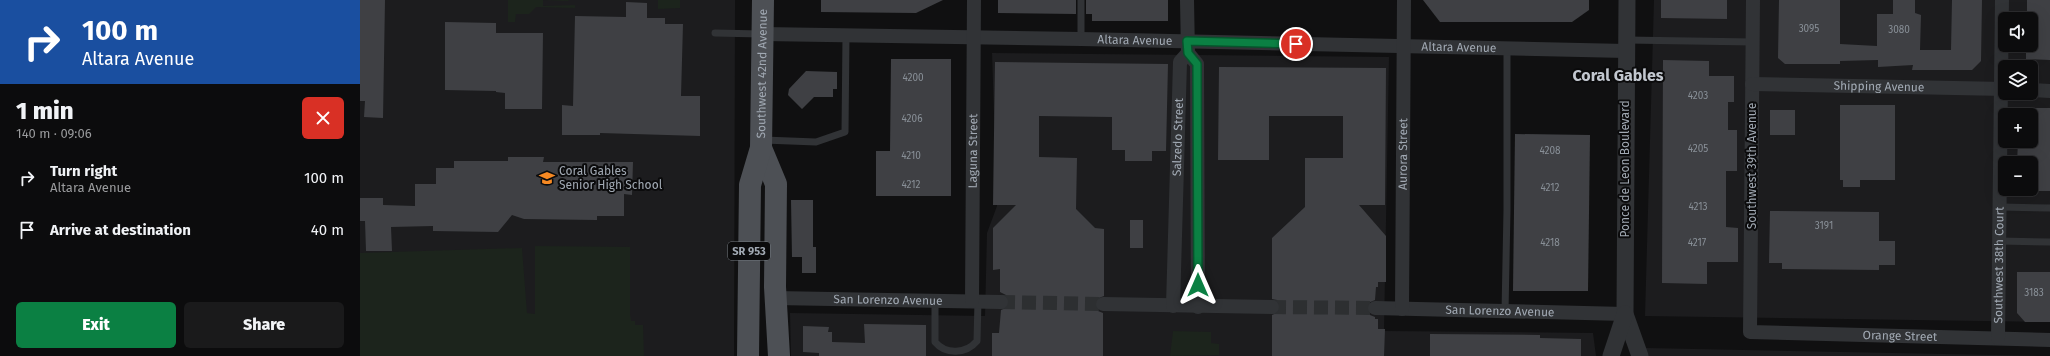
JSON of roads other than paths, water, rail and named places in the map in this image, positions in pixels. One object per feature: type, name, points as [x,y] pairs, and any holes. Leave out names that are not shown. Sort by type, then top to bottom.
[{"type":"main road","name":"Southwest 42nd Avenue","points":[[748,356],[750,185],[761,144],[763,0]]},
{"type":"main road","name":"Southwest 42nd Avenue","points":[[761,144],[776,184],[775,298],[779,356]]},
{"type":"street","name":"Laguna Street","points":[[974,0],[975,301]]},
{"type":"street","name":"Salzedo Street","points":[[1187,0],[1188,47],[1197,64],[1198,307]]},
{"type":"street","name":"Aurora Street","points":[[1402,309],[1404,0]]},
{"type":"street","name":"Ponce de Leon Boulevard","points":[[1611,356],[1625,314],[1626,0]]},
{"type":"street","name":"Southwest 39th Avenue","points":[[1750,332],[1753,0]]},
{"type":"street","name":"Southwest 38th Court","points":[[2002,0],[2003,60]]},
{"type":"street","name":"Altara Avenue","points":[[763,34],[1081,39],[1188,47],[1403,46],[1507,48],[1626,46]]},
{"type":"street","name":"Salzedo Street","points":[[1173,306],[1180,62],[1188,47]]},
{"type":"street","name":"Shipping Avenue","points":[[1752,84],[1998,89]]},
{"type":"street","points":[[2038,90],[2050,91]]},
{"type":"street","name":"Southwest 38th Court","points":[[1998,338],[2004,100]]},
{"type":"street","points":[[1175,225],[1198,226]]},
{"type":"street","name":"San Lorenzo Avenue","points":[[775,298],[1001,302]]},
{"type":"street","points":[[1103,304],[1198,307],[1272,307]]},
{"type":"street","name":"San Lorenzo Avenue","points":[[1375,308],[1625,314]]},
{"type":"street","name":"Ponce de Leon Boulevard","points":[[1625,314],[1640,356]]},
{"type":"street","name":"Orange Street","points":[[1750,332],[2050,340]]},
{"type":"lane","points":[[1081,0],[1081,39]]},
{"type":"lane","points":[[715,33],[763,34]]},
{"type":"lane","points":[[761,144],[816,142],[845,132],[846,35]]},
{"type":"lane","points":[[1626,46],[1753,42]]},
{"type":"lane","points":[[1504,312],[1507,210],[1507,48]]},
{"type":"lane","points":[[2000,207],[2050,208]]},
{"type":"lane","points":[[2000,241],[2050,242]]},
{"type":"lane","points":[[935,301],[935,342],[940,347],[958,351],[965,350],[977,341],[975,301]]},
{"type":"tunnel","points":[[1001,302],[1103,304]]},
{"type":"tunnel","points":[[1272,307],[1375,308]]},
{"type":"place","name":"Coral Gables Senior High School","points":[[547,178]]},
{"type":"district","name":"Coral Gables","points":[[1618,75]]}]
